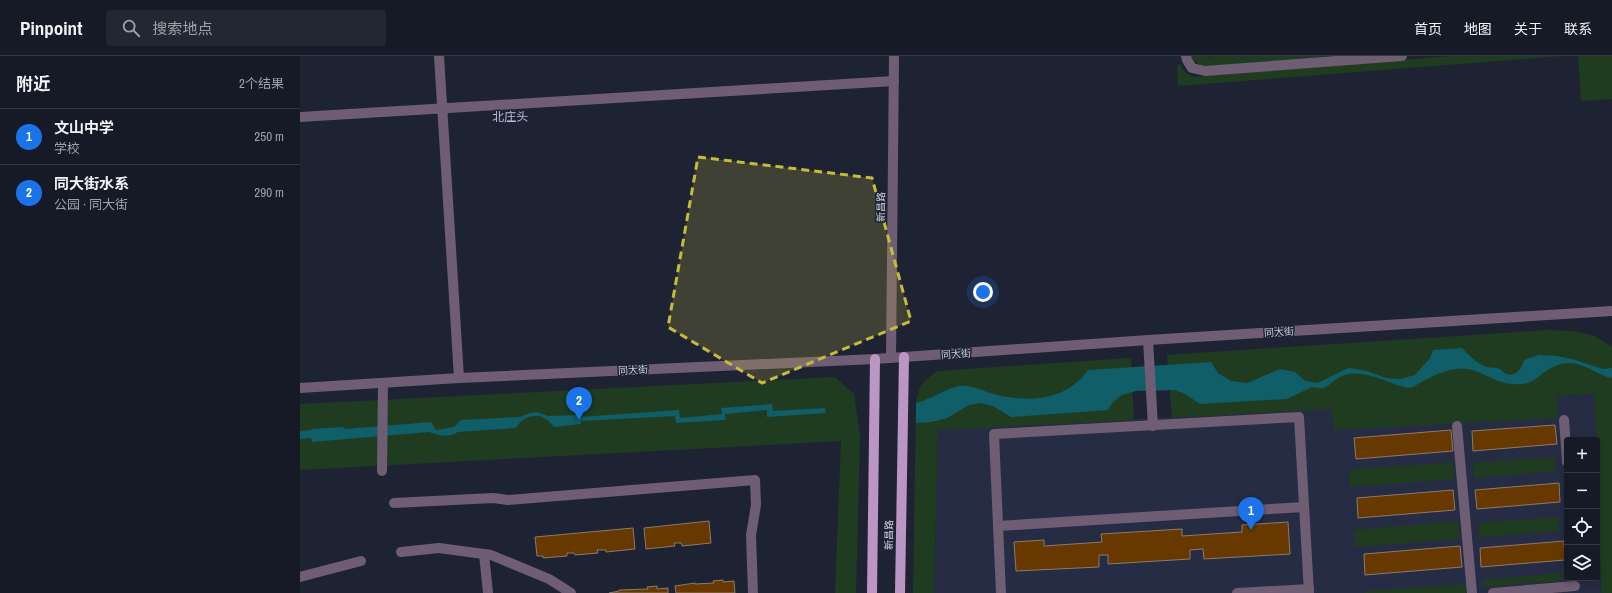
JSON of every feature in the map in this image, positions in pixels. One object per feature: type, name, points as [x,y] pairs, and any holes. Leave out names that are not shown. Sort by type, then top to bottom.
[{"type":"main road","name":"新昌路","points":[[900,593],[904,357]]},
{"type":"main road","name":"新昌路","points":[[872,593],[875,359]]},
{"type":"street","points":[[439,56],[459,378]]},
{"type":"street","name":"新昌路","points":[[891,358],[894,56]]},
{"type":"street","points":[[1186,56],[1192,68],[1205,71],[1402,56]]},
{"type":"street","points":[[300,118],[894,81]]},
{"type":"street","name":"同大街","points":[[300,388],[459,378],[875,359],[1148,340],[1612,311]]},
{"type":"street","points":[[1148,340],[1153,426]]},
{"type":"street","points":[[382,471],[383,383]]},
{"type":"street","points":[[1001,593],[994,434],[1153,426],[1299,416],[1309,591],[1237,593]]},
{"type":"street","points":[[1564,420],[1565,437]]},
{"type":"street","points":[[1457,426],[1472,593]]},
{"type":"street","points":[[394,503],[493,498],[508,500],[754,480],[756,505],[751,536],[753,593]]},
{"type":"street","points":[[998,526],[1304,507]]},
{"type":"street","points":[[401,552],[439,548],[491,555],[549,579],[571,593]]},
{"type":"street","points":[[484,554],[488,593]]},
{"type":"street","points":[[300,577],[361,561]]},
{"type":"street","points":[[1493,593],[1575,586]]},
{"type":"highlighted area","points":[[698,157],[872,178],[911,321],[762,383],[668,327]]},
{"type":"shaded area","points":[[1190,56],[1332,56],[1203,67],[1191,59]]},
{"type":"shaded area","points":[[1452,56],[1561,56],[1178,86],[1177,65],[1180,64],[1185,72],[1193,77]]},
{"type":"shaded area","points":[[1578,56],[1612,56],[1612,99],[1581,101]]},
{"type":"shaded area","points":[[1548,330],[1573,331],[1595,336],[1612,347],[1612,593],[1601,593],[1600,437],[1596,437],[1594,394],[1557,396],[1558,418],[1334,430],[1332,409],[1172,418],[1167,355]]},
{"type":"shaded area","points":[[1462,348],[1480,364],[1487,367],[1498,368],[1504,373],[1511,375],[1515,374],[1520,369],[1524,360],[1539,355],[1572,359],[1603,369],[1612,368],[1612,378],[1583,366],[1569,363],[1552,367],[1528,383],[1522,384],[1504,383],[1469,369],[1453,369],[1408,388],[1369,375],[1353,374],[1340,377],[1323,388],[1312,387],[1287,399],[1200,404],[1185,394],[1175,390],[1136,391],[1122,395],[1113,402],[1108,410],[1011,417],[993,406],[981,403],[969,405],[947,418],[931,422],[916,423],[916,403],[948,389],[959,386],[973,387],[1007,397],[1033,399],[1058,394],[1079,380],[1088,370],[1211,362],[1218,373],[1231,381],[1247,383],[1280,369],[1295,372],[1305,381],[1318,383],[1348,368],[1367,371],[1386,378],[1400,379],[1415,375],[1430,358],[1433,350]]},
{"type":"shaded area","points":[[1131,358],[1134,420],[938,430],[934,593],[913,593],[916,403],[922,384],[938,371]]},
{"type":"shaded area","points":[[835,377],[854,394],[860,436],[856,593],[835,593],[841,441],[300,470],[300,404]]},
{"type":"shaded area","points":[[1594,394],[1596,437],[1564,437],[1564,581],[1600,581],[1600,565],[1601,593],[934,593],[938,430]]},
{"type":"shaded area","points":[[772,404],[773,411],[825,408],[826,413],[767,417],[767,410],[725,414],[726,420],[676,423],[675,416],[581,421],[581,424],[554,427],[540,416],[532,416],[524,419],[516,428],[458,432],[447,436],[429,432],[312,442],[311,438],[300,439],[300,431],[312,429],[344,427],[345,429],[431,422],[436,430],[454,427],[461,420],[520,417],[537,412],[548,416],[579,415],[580,417],[679,410],[680,418],[722,414],[721,408]]},
{"type":"shaded area","points":[[1555,457],[1556,471],[1474,478],[1473,463]]},
{"type":"shaded area","points":[[1453,462],[1455,479],[1350,487],[1349,470]]},
{"type":"shaded area","points":[[1559,517],[1560,531],[1479,537],[1478,523]]},
{"type":"shaded area","points":[[1458,521],[1460,539],[1355,547],[1354,530]]},
{"type":"shaded area","points":[[1564,573],[1564,580],[1483,587],[1482,580]]},
{"type":"shaded area","points":[[1466,584],[1467,593],[1365,593],[1365,591]]},
{"type":"building","points":[[1555,425],[1557,444],[1473,451],[1472,431]]},
{"type":"building","points":[[1451,430],[1453,451],[1356,459],[1354,438]]},
{"type":"building","points":[[1559,483],[1560,502],[1477,509],[1475,490]]},
{"type":"building","points":[[1453,490],[1455,510],[1358,518],[1357,498]]},
{"type":"building","points":[[709,521],[711,543],[682,546],[681,543],[674,543],[675,546],[646,549],[644,528]]},
{"type":"building","points":[[1288,522],[1290,554],[1204,559],[1203,549],[1190,550],[1190,559],[1108,564],[1108,555],[1099,555],[1099,567],[1016,571],[1014,542],[1044,540],[1044,546],[1102,542],[1101,534],[1182,529],[1182,536],[1242,532],[1242,525]]},
{"type":"building","points":[[633,528],[635,549],[606,552],[606,550],[597,550],[598,553],[575,555],[574,553],[567,553],[567,556],[543,558],[543,556],[537,556],[535,537]]},
{"type":"building","points":[[1564,541],[1564,560],[1481,567],[1480,548]]},
{"type":"building","points":[[1460,546],[1462,567],[1365,575],[1364,554]]},
{"type":"building","points":[[723,580],[723,582],[734,581],[735,593],[676,593],[675,586],[695,583],[714,583],[713,581]]},
{"type":"building","points":[[657,586],[657,589],[668,588],[668,593],[609,593],[619,590],[648,589],[647,587]]},
{"type":"place","name":"同大街水系","points":[[579,420]]},
{"type":"place","name":"文山中学","points":[[1251,530]]},
{"type":"district","name":"北庄头","points":[[510,117]]}]
